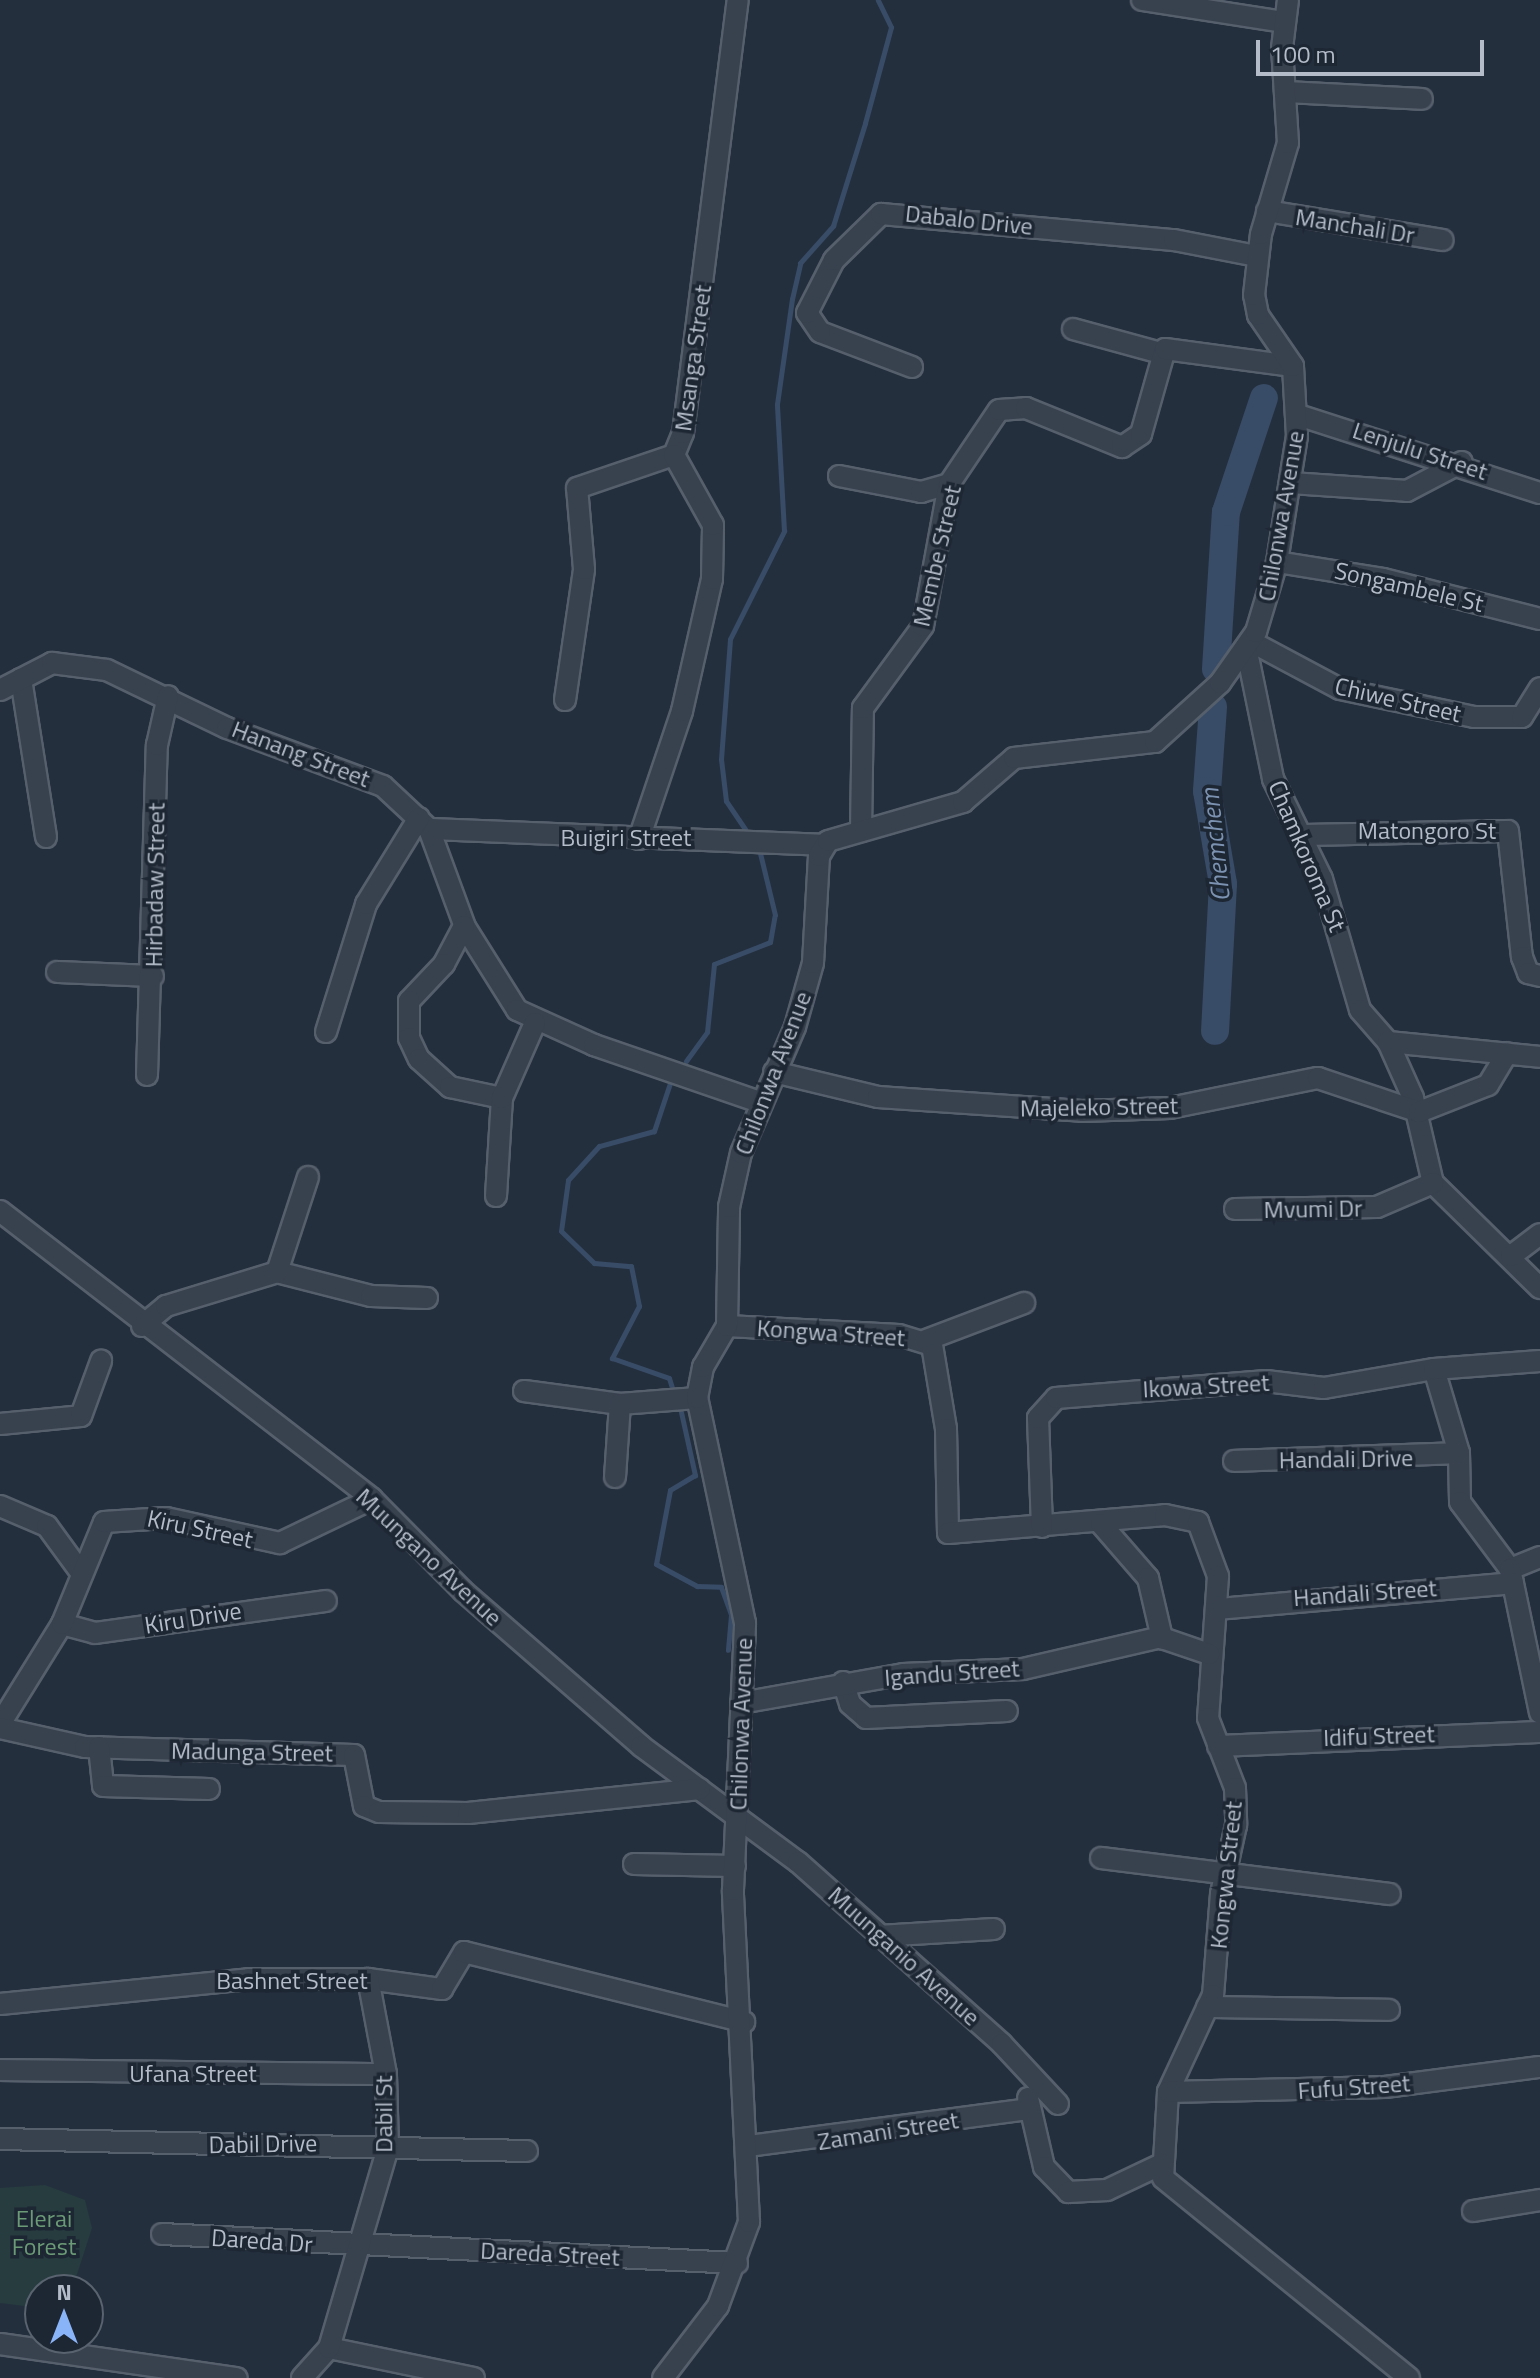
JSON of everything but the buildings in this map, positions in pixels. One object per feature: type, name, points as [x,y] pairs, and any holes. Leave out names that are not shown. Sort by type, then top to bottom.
[{"type":"street","name":"Msanga Street","points":[[639,839],[682,711],[712,579],[713,525],[674,455],[683,433],[738,0]]},
{"type":"street","points":[[1142,0],[1284,22]]},
{"type":"street","name":"Chilonwa Avenue","points":[[663,2378],[718,2306],[748,2229],[744,2022],[735,1866],[745,1623],[697,1398],[703,1367],[727,1326],[729,1207],[757,1101],[774,1072],[813,963],[824,845],[861,831],[963,802],[1014,758],[1155,742],[1184,721],[1248,644],[1277,562],[1291,483],[1298,415],[1293,366],[1256,311],[1256,256],[1288,143],[1284,22],[1288,0]]},
{"type":"street","points":[[1286,92],[1422,99]]},
{"type":"street","name":"Manchali Dr","points":[[1267,211],[1443,240]]},
{"type":"street","name":"Dabalo Drive","points":[[912,367],[820,332],[807,313],[834,260],[881,214],[1174,240],[1256,256]]},
{"type":"street","points":[[1073,329],[1161,353],[1180,348],[1293,366]]},
{"type":"street","name":"Membe Street","points":[[861,831],[861,714],[923,626],[949,484],[1004,406],[1026,408],[1110,446],[1133,444],[1161,353]]},
{"type":"street","name":"Lenjulu Street","points":[[1298,415],[1462,462],[1540,493]]},
{"type":"street","points":[[565,700],[584,569],[577,488],[674,455]]},
{"type":"street","points":[[1291,483],[1407,491],[1462,462]]},
{"type":"street","points":[[839,476],[921,492],[949,484]]},
{"type":"street","name":"Songambele St","points":[[1277,562],[1383,579],[1540,619]]},
{"type":"street","name":"Chiwe Street","points":[[1248,644],[1340,689],[1474,717],[1522,717],[1540,688]]},
{"type":"street","name":"Chamkoroma St","points":[[1248,644],[1262,744],[1345,943],[1356,1001],[1388,1042],[1419,1112],[1433,1183]]},
{"type":"street","name":"Hanang Street","points":[[0,690],[52,663],[87,666],[168,696],[241,733],[348,767],[424,823]]},
{"type":"street","points":[[21,679],[46,837]]},
{"type":"street","name":"Hirbadaw Street","points":[[147,1075],[153,976],[157,745],[168,696]]},
{"type":"street","points":[[424,823],[464,926],[499,990],[535,1023],[757,1101]]},
{"type":"street","points":[[326,1032],[366,904],[424,823]]},
{"type":"street","name":"Buigiri Street","points":[[424,823],[639,839],[824,845]]},
{"type":"street","name":"Matongoro St","points":[[1302,835],[1508,831],[1516,874],[1524,967],[1540,976]]},
{"type":"street","points":[[464,926],[444,964],[409,1001],[409,1038],[419,1059],[450,1087],[502,1098]]},
{"type":"street","points":[[57,972],[153,976]]},
{"type":"street","points":[[496,1196],[502,1098],[535,1023]]},
{"type":"street","points":[[1388,1042],[1540,1057]]},
{"type":"street","points":[[1419,1112],[1488,1085],[1507,1053]]},
{"type":"street","name":"Majeleko Street","points":[[774,1072],[878,1097],[1082,1111],[1170,1108],[1318,1078],[1419,1112]]},
{"type":"street","points":[[277,1272],[308,1177]]},
{"type":"street","points":[[1433,1183],[1511,1256],[1540,1288]]},
{"type":"street","name":"Mvumi Dr","points":[[1235,1209],[1377,1207],[1433,1183]]},
{"type":"street","name":"Muungano Avenue","points":[[0,1211],[142,1326],[372,1499],[553,1671],[738,1820]]},
{"type":"street","points":[[1511,1256],[1540,1234]]},
{"type":"street","points":[[142,1326],[166,1306],[277,1272],[371,1296],[427,1298]]},
{"type":"street","points":[[926,1340],[1024,1303]]},
{"type":"street","name":"Kongwa Street","points":[[727,1326],[926,1340],[936,1353],[942,1401],[948,1533],[1194,1519],[1218,1576],[1218,1609],[1209,1654],[1206,1698],[1237,1807],[1207,2007],[1168,2092],[1162,2164]]},
{"type":"street","points":[[0,1424],[81,1416],[101,1361]]},
{"type":"street","name":"Ikowa Street","points":[[1042,1527],[1038,1418],[1056,1398],[1266,1381],[1324,1388],[1434,1369],[1540,1361]]},
{"type":"street","points":[[1434,1369],[1459,1453],[1463,1509],[1511,1576],[1531,1632],[1540,1713]]},
{"type":"street","points":[[524,1391],[620,1404],[697,1398]]},
{"type":"street","points":[[615,1477],[620,1404]]},
{"type":"street","name":"Handali Drive","points":[[1234,1461],[1459,1453]]},
{"type":"street","name":"Kiru Street","points":[[0,1726],[62,1624],[95,1533],[115,1518],[166,1518],[280,1543],[372,1499]]},
{"type":"street","points":[[0,1506],[45,1525],[82,1574]]},
{"type":"street","points":[[1101,1524],[1148,1578],[1162,1637],[1209,1654]]},
{"type":"street","points":[[1511,1576],[1540,1557]]},
{"type":"street","name":"Handali Street","points":[[1218,1609],[1511,1576]]},
{"type":"street","name":"Kiru Drive","points":[[62,1624],[95,1633],[326,1601]]},
{"type":"street","name":"Igandu Street","points":[[741,1703],[843,1682],[1023,1669],[1162,1637]]},
{"type":"street","points":[[843,1682],[850,1704],[866,1718],[1007,1711]]},
{"type":"street","name":"Madunga Street","points":[[0,1726],[99,1747],[354,1755],[361,1762],[364,1806],[379,1812],[468,1813],[700,1789]]},
{"type":"street","name":"Idifu Street","points":[[1218,1746],[1540,1732]]},
{"type":"street","points":[[99,1747],[103,1786],[209,1789]]},
{"type":"street","name":"Muunganio Avenue","points":[[738,1820],[798,1862],[1025,2070],[1058,2104]]},
{"type":"street","points":[[1101,1858],[1390,1894]]},
{"type":"street","points":[[634,1864],[735,1866]]},
{"type":"street","points":[[879,1936],[994,1929]]},
{"type":"street","name":"Bashnet Street","points":[[0,2004],[167,1984],[368,1979],[442,1989],[464,1952],[744,2022]]},
{"type":"street","name":"Dabil St","points":[[329,2348],[362,2247],[388,2147],[386,2074],[368,1979]]},
{"type":"street","points":[[1207,2007],[1389,2010]]},
{"type":"street","name":"Fufu Street","points":[[1168,2092],[1385,2087],[1540,2067]]},
{"type":"street","name":"Ufana Street","points":[[0,2070],[386,2074]]},
{"type":"street","points":[[1025,2070],[1028,2109],[1044,2167],[1068,2192],[1107,2190],[1162,2164],[1167,2185],[1409,2378]]},
{"type":"street","name":"Zamani Street","points":[[748,2146],[1028,2109]]},
{"type":"street","name":"Dabil Drive","points":[[0,2139],[527,2151]]},
{"type":"street","points":[[1473,2211],[1540,2200]]},
{"type":"street","name":"Dareda Dr","points":[[162,2234],[362,2247]]},
{"type":"street","name":"Dareda Street","points":[[362,2247],[737,2263]]},
{"type":"street","points":[[0,2344],[237,2378]]},
{"type":"street","points":[[302,2378],[329,2348],[474,2378]]},
{"type":"green space","name":"Elerai Forest","points":[[45,2185],[85,2200],[92,2228],[77,2274],[24,2274],[24,2306],[0,2303],[0,2188]]},
{"type":"waterway","points":[[745,829],[726,801],[721,759],[730,639],[784,531],[777,404],[792,299],[800,263],[833,226],[865,123],[891,27],[878,0]]},
{"type":"waterway","points":[[1216,669],[1226,512],[1264,398]]},
{"type":"waterway","name":"Chemchem","points":[[1213,707],[1207,791],[1223,884],[1215,1031]]},
{"type":"waterway","points":[[686,1061],[707,1032],[714,964],[770,942],[775,915],[760,853]]},
{"type":"waterway","points":[[670,1083],[654,1131],[599,1146],[568,1180],[561,1231],[594,1263],[631,1266],[639,1306],[612,1358],[669,1378],[672,1388]]},
{"type":"waterway","points":[[681,1412],[695,1475],[670,1490],[656,1564],[697,1586],[721,1587],[731,1615],[728,1650]]}]
